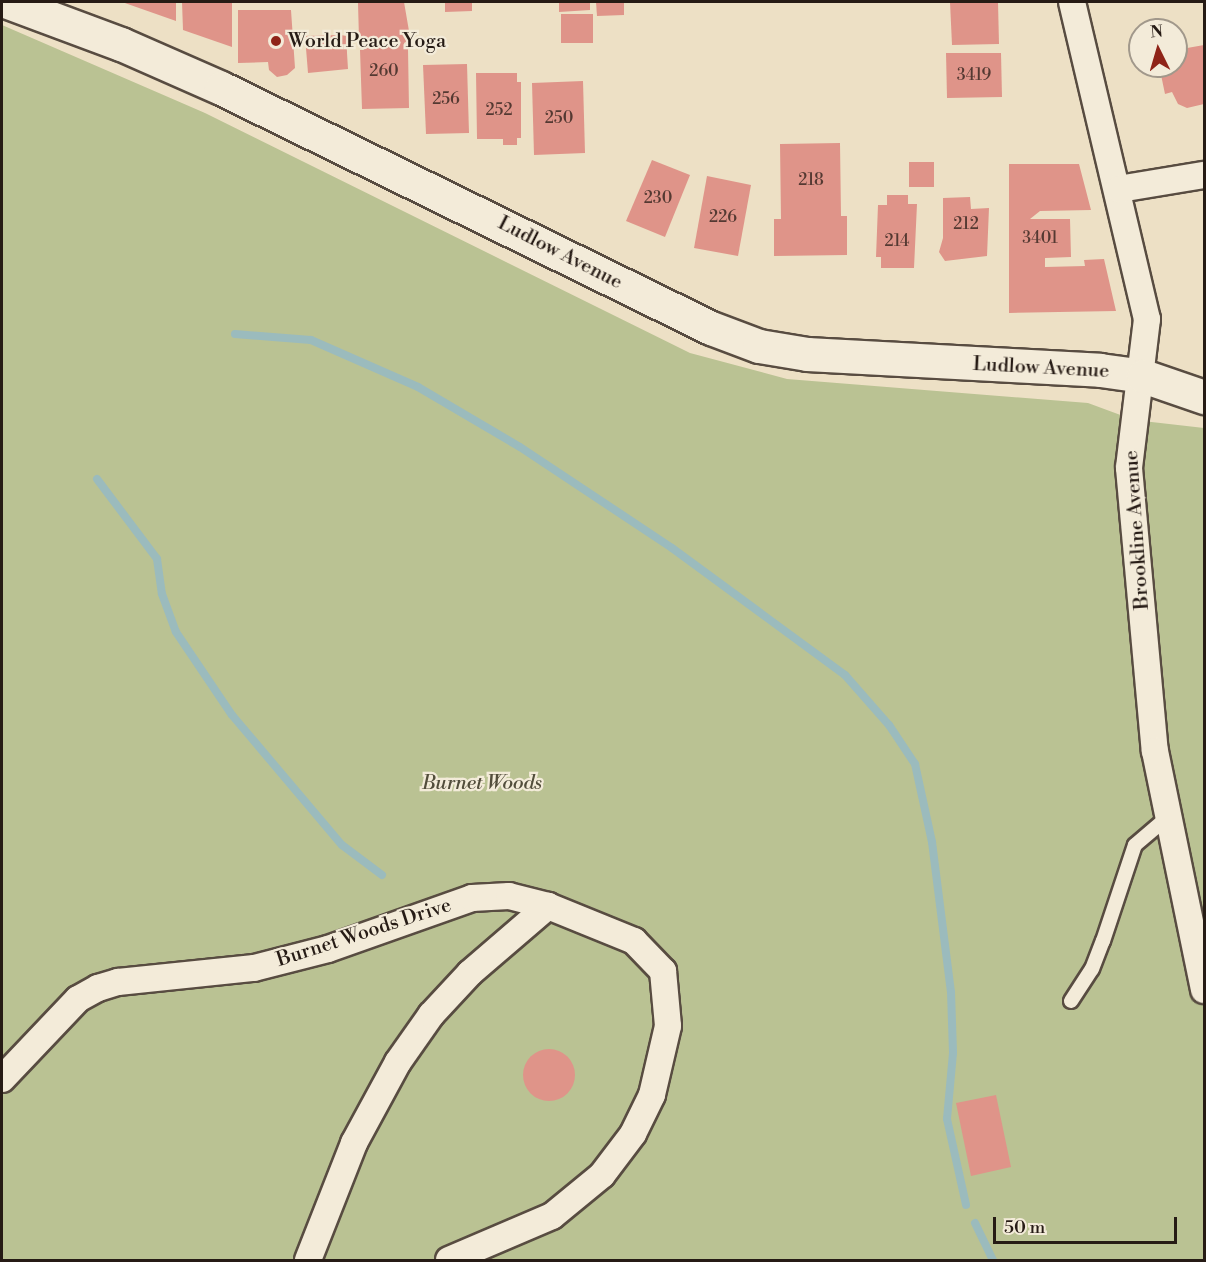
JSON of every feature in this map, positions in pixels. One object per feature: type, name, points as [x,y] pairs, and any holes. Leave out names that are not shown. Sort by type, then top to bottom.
[{"type":"street","name":"Brookline Avenue","points":[[1072,2],[1119,189],[1148,319],[1143,376],[1130,444],[1130,468],[1155,751],[1204,990]]},
{"type":"street","name":"Ludlow Avenue","points":[[7,3],[121,44],[221,88],[711,328],[759,346],[807,354],[1143,376],[1204,397]]},
{"type":"street","points":[[1119,189],[1204,175]]},
{"type":"street","name":"Burnet Woods Drive","points":[[2,1079],[78,999],[98,988],[118,982],[254,968],[328,949],[472,898],[509,896],[548,906],[634,941],[663,971],[668,1026],[662,1063],[652,1095],[633,1134],[592,1185],[552,1216],[449,1260]]},
{"type":"street","points":[[308,1260],[354,1143],[398,1062],[431,1015],[470,973],[548,906]]},
{"type":"lane","points":[[1071,1001],[1092,969],[1135,845],[1168,817]]},
{"type":"green space","name":"Burnet Woods","points":[[2,25],[205,113],[690,353],[787,379],[1088,403],[1134,420],[1204,428],[1204,1260],[2,1260]]},
{"type":"building","points":[[122,2],[176,2],[176,21]]},
{"type":"building","points":[[182,2],[232,2],[232,47],[183,30]]},
{"type":"building","points":[[404,2],[409,31],[409,40],[404,43],[404,49],[408,49],[409,108],[362,109],[360,50],[364,50],[359,39],[358,3]]},
{"type":"building","points":[[445,2],[472,2],[472,11],[445,12]]},
{"type":"building","points":[[559,2],[590,2],[590,10],[559,12]]},
{"type":"building","points":[[596,2],[624,2],[624,15],[597,16]]},
{"type":"building","points":[[950,2],[998,2],[999,44],[952,45]]},
{"type":"building","points":[[238,10],[291,10],[295,68],[287,75],[277,77],[269,70],[268,62],[238,63]]},
{"type":"building","points":[[561,14],[593,14],[593,43],[561,43]]},
{"type":"building","points":[[305,36],[346,36],[348,69],[308,73]]},
{"type":"building","points":[[1204,45],[1204,104],[1187,108],[1178,104],[1172,92],[1165,94],[1162,78],[1188,78],[1188,48]]},
{"type":"building","points":[[946,53],[1001,53],[1002,97],[947,98]]},
{"type":"building","points":[[467,64],[469,133],[426,134],[423,65]]},
{"type":"building","points":[[476,73],[517,73],[517,82],[521,82],[521,138],[517,138],[517,145],[503,145],[503,139],[477,139]]},
{"type":"building","points":[[583,81],[585,153],[534,155],[532,83]]},
{"type":"building","points":[[840,143],[841,216],[847,216],[847,255],[774,256],[774,219],[781,219],[780,144]]},
{"type":"building","points":[[652,160],[690,175],[665,237],[626,221]]},
{"type":"building","points":[[909,162],[934,162],[934,187],[909,187]]},
{"type":"building","points":[[1009,164],[1079,164],[1091,210],[1040,211],[1030,219],[1070,219],[1071,257],[1045,258],[1045,267],[1085,266],[1084,260],[1104,259],[1116,311],[1009,313]]},
{"type":"building","points":[[707,176],[751,185],[738,256],[694,248]]},
{"type":"building","points":[[887,195],[908,195],[908,204],[917,204],[914,268],[881,268],[881,257],[876,257],[878,205],[887,205]]},
{"type":"building","points":[[970,197],[971,209],[989,208],[987,256],[945,261],[939,252],[943,238],[943,198]]},
{"type":"building","points":[[544,1049],[554,1049],[563,1053],[571,1061],[575,1075],[571,1089],[563,1097],[554,1101],[544,1101],[535,1097],[527,1089],[523,1080],[523,1070],[527,1061],[535,1053]]},
{"type":"building","points":[[996,1095],[1011,1167],[971,1176],[956,1103]]},
{"type":"waterway","points":[[235,334],[311,340],[418,387],[520,447],[672,548],[845,675],[889,725],[915,764],[932,842],[951,992],[953,1053],[947,1119],[966,1205]]},
{"type":"waterway","points":[[97,479],[157,559],[162,594],[176,632],[232,715],[342,845],[382,875]]},
{"type":"waterway","points":[[975,1223],[993,1260]]},
{"type":"place","name":"World Peace Yoga","points":[[276,41]]}]
